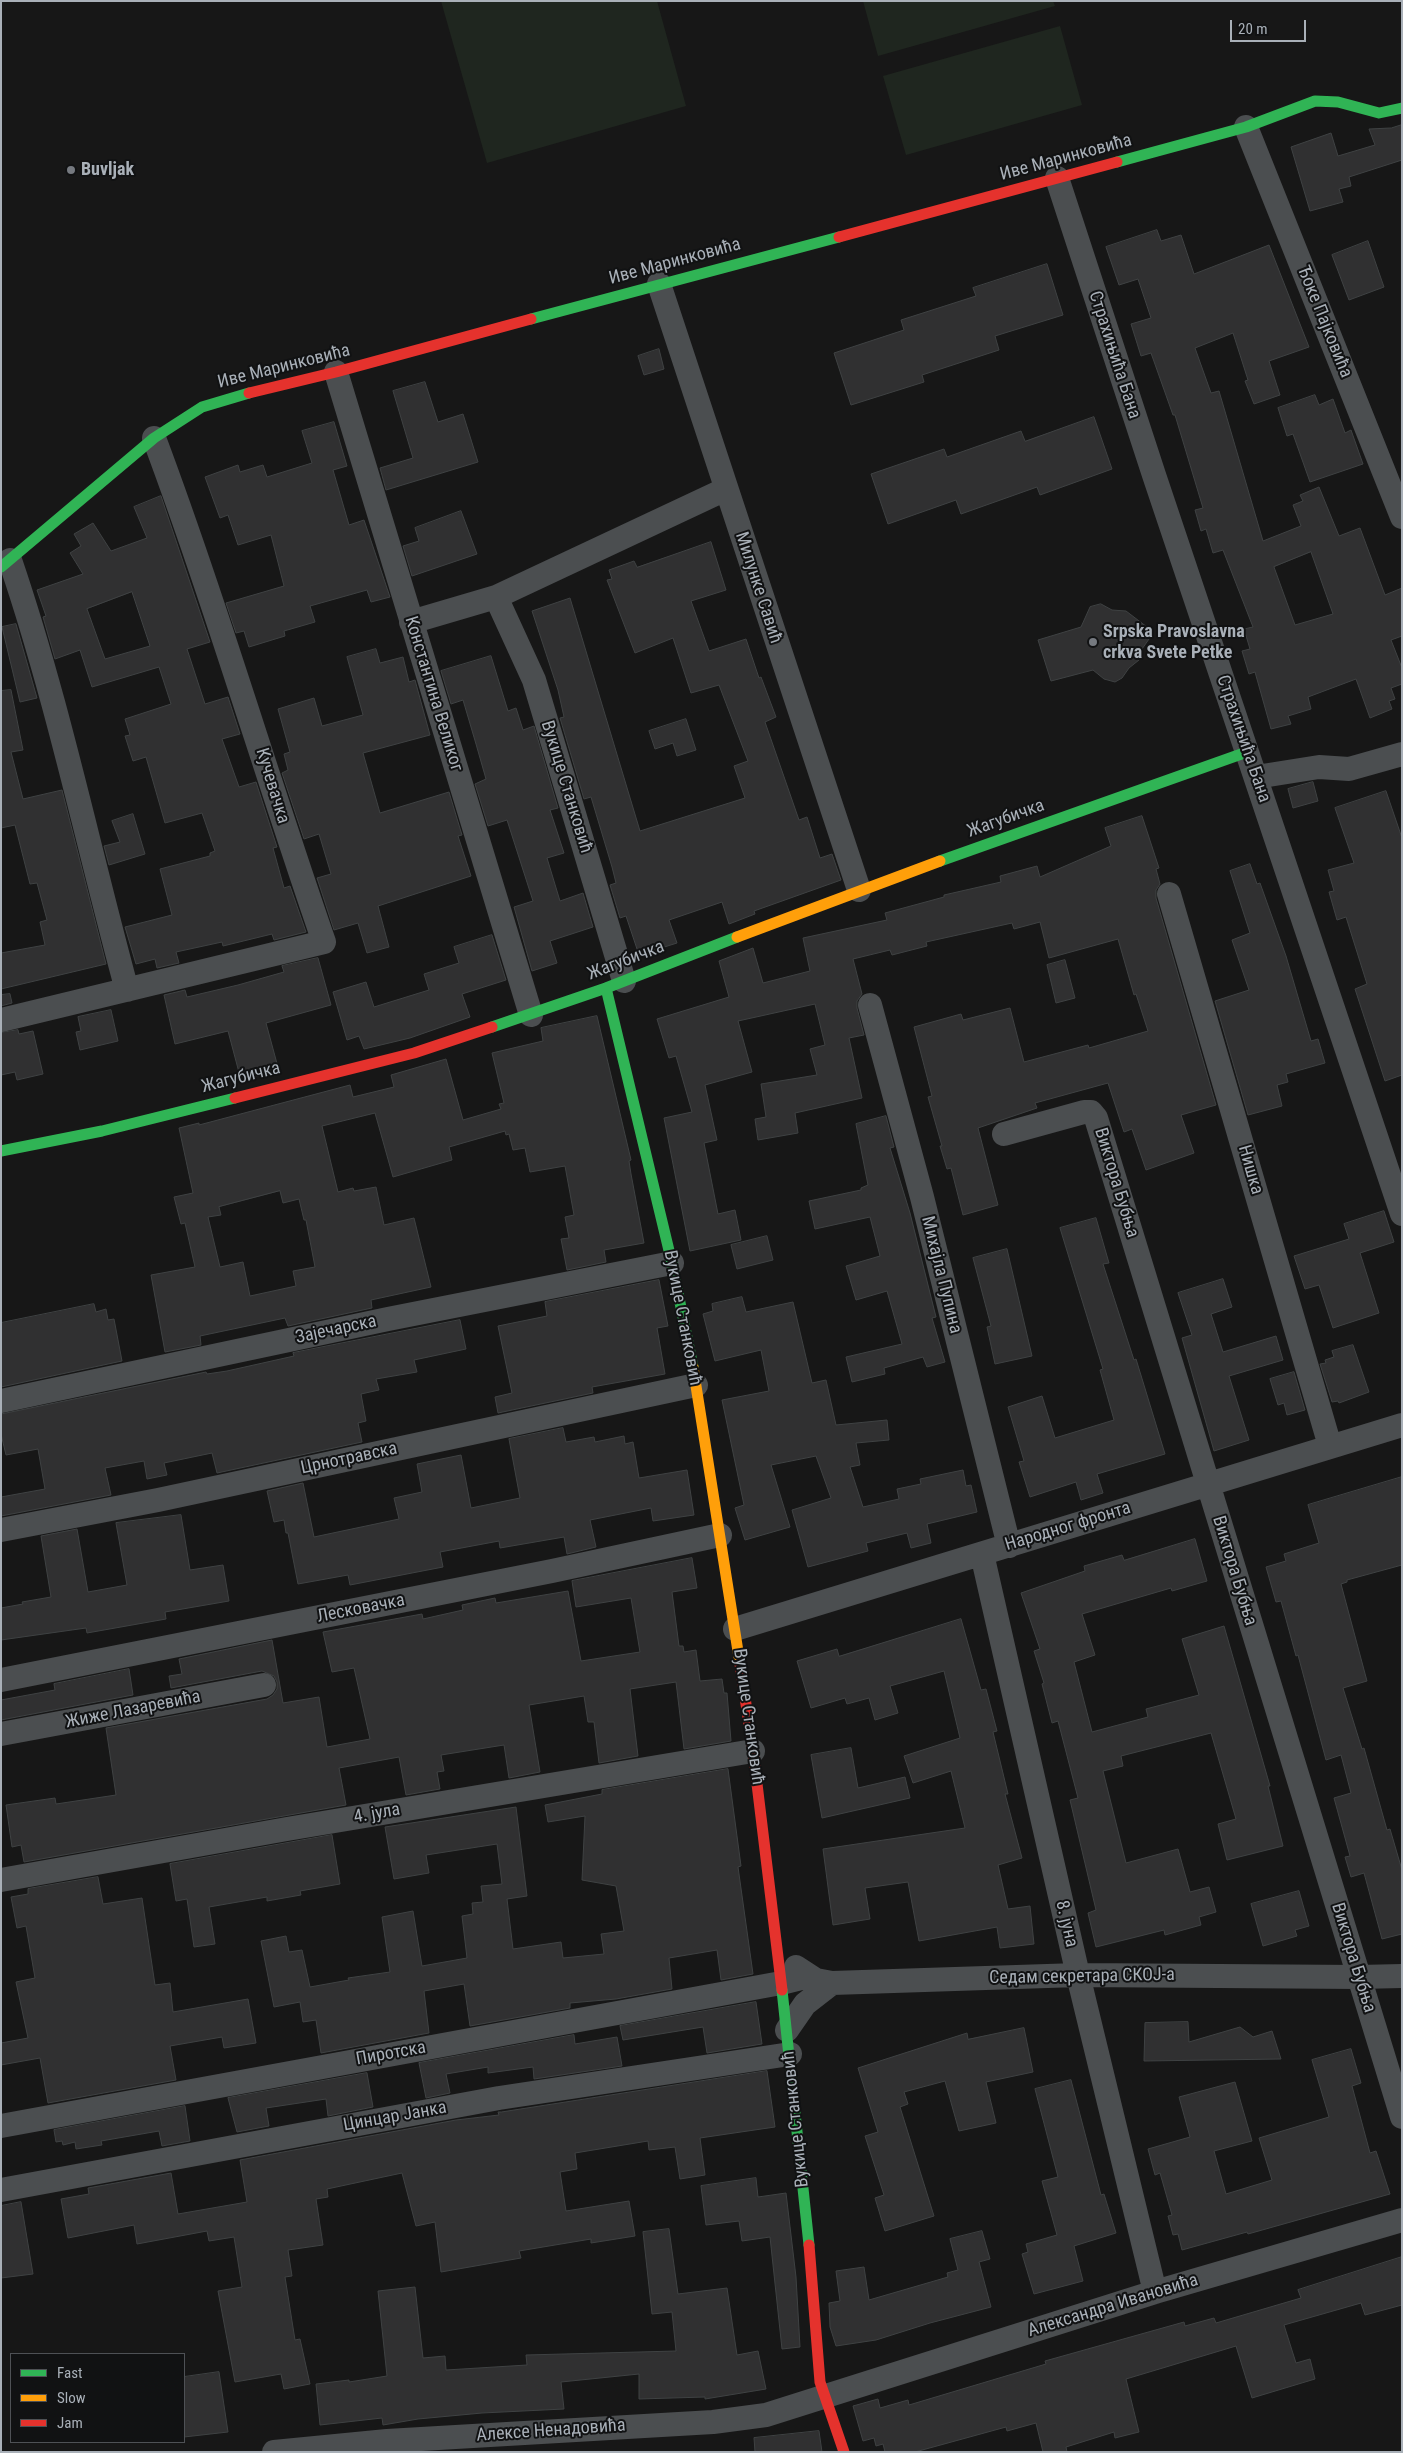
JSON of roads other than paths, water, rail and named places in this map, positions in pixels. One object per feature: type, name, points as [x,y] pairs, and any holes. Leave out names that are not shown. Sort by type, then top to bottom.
[{"type":"street","name":"Иве Маринковића","points":[[6,563],[154,438],[202,407],[227,398],[336,372],[1246,127],[1315,101],[1344,102],[1380,115],[1390,114],[1402,108]]},
{"type":"street","name":"Ђоке Пајковића","points":[[1246,127],[1402,517]]},
{"type":"street","name":"Страхињића Бана","points":[[1057,178],[1402,1214]]},
{"type":"street","name":"Милунке Савић","points":[[659,284],[859,890]]},
{"type":"street","name":"Константина Великог","points":[[336,372],[531,1015]]},
{"type":"street","name":"Кучевачка","points":[[1,1020],[324,942],[290,844],[194,546],[154,438]]},
{"type":"street","points":[[411,622],[496,597],[726,489]]},
{"type":"street","points":[[6,563],[34,631],[69,757],[99,885],[127,990]]},
{"type":"street","name":"Вукице Станковић","points":[[496,597],[534,680],[615,985],[696,1385],[753,1751],[777,1944],[790,2054],[817,2364],[844,2452]]},
{"type":"street","name":"Жагубичка","points":[[1,1151],[102,1131],[414,1053],[615,985],[859,890],[1248,752]]},
{"type":"street","points":[[1256,777],[1319,767],[1349,769],[1402,754]]},
{"type":"street","name":"Нишка","points":[[1169,894],[1330,1446]]},
{"type":"street","name":"Михајла Пупина","points":[[870,1005],[922,1197],[1009,1546]]},
{"type":"street","name":"Виктора Бубња","points":[[1004,1134],[1084,1112],[1091,1112],[1094,1115],[1402,2117]]},
{"type":"street","name":"Зајечарска","points":[[1,1401],[388,1319],[672,1263]]},
{"type":"street","name":"Црнотравска","points":[[1,1530],[158,1500],[696,1385]]},
{"type":"street","name":"Народног фронта","points":[[735,1629],[1009,1546],[1207,1483],[1402,1425]]},
{"type":"street","name":"Лесковачка","points":[[1,1680],[552,1571],[720,1535]]},
{"type":"street","name":"8. јуна","points":[[982,1554],[1078,1975],[1155,2292]]},
{"type":"street","name":"Жиже Лазаревића","points":[[1,1734],[264,1685]]},
{"type":"street","name":"4. јула","points":[[1,1880],[287,1829],[753,1751]]},
{"type":"street","name":"Седам секретара СКОЈ-а","points":[[777,1944],[788,1959],[809,1976],[832,1983],[1078,1975],[1402,1976]]},
{"type":"street","name":"Пиротска","points":[[1,2126],[781,1983],[809,1976]]},
{"type":"street","points":[[787,2030],[805,2004],[832,1983]]},
{"type":"street","name":"Цинцар Јанка","points":[[1,2190],[499,2098],[790,2054]]},
{"type":"street","name":"Александра Ивановића","points":[[826,2396],[1155,2292],[1402,2220]]},
{"type":"street","name":"Алексе Ненадовића","points":[[274,2452],[387,2442],[739,2420],[766,2415],[826,2396]]},
{"type":"place","name":"Buvljak","points":[[71,170]]},
{"type":"place","name":"Srpska Pravoslavna crkva Svete Petke","points":[[1093,642]]}]
